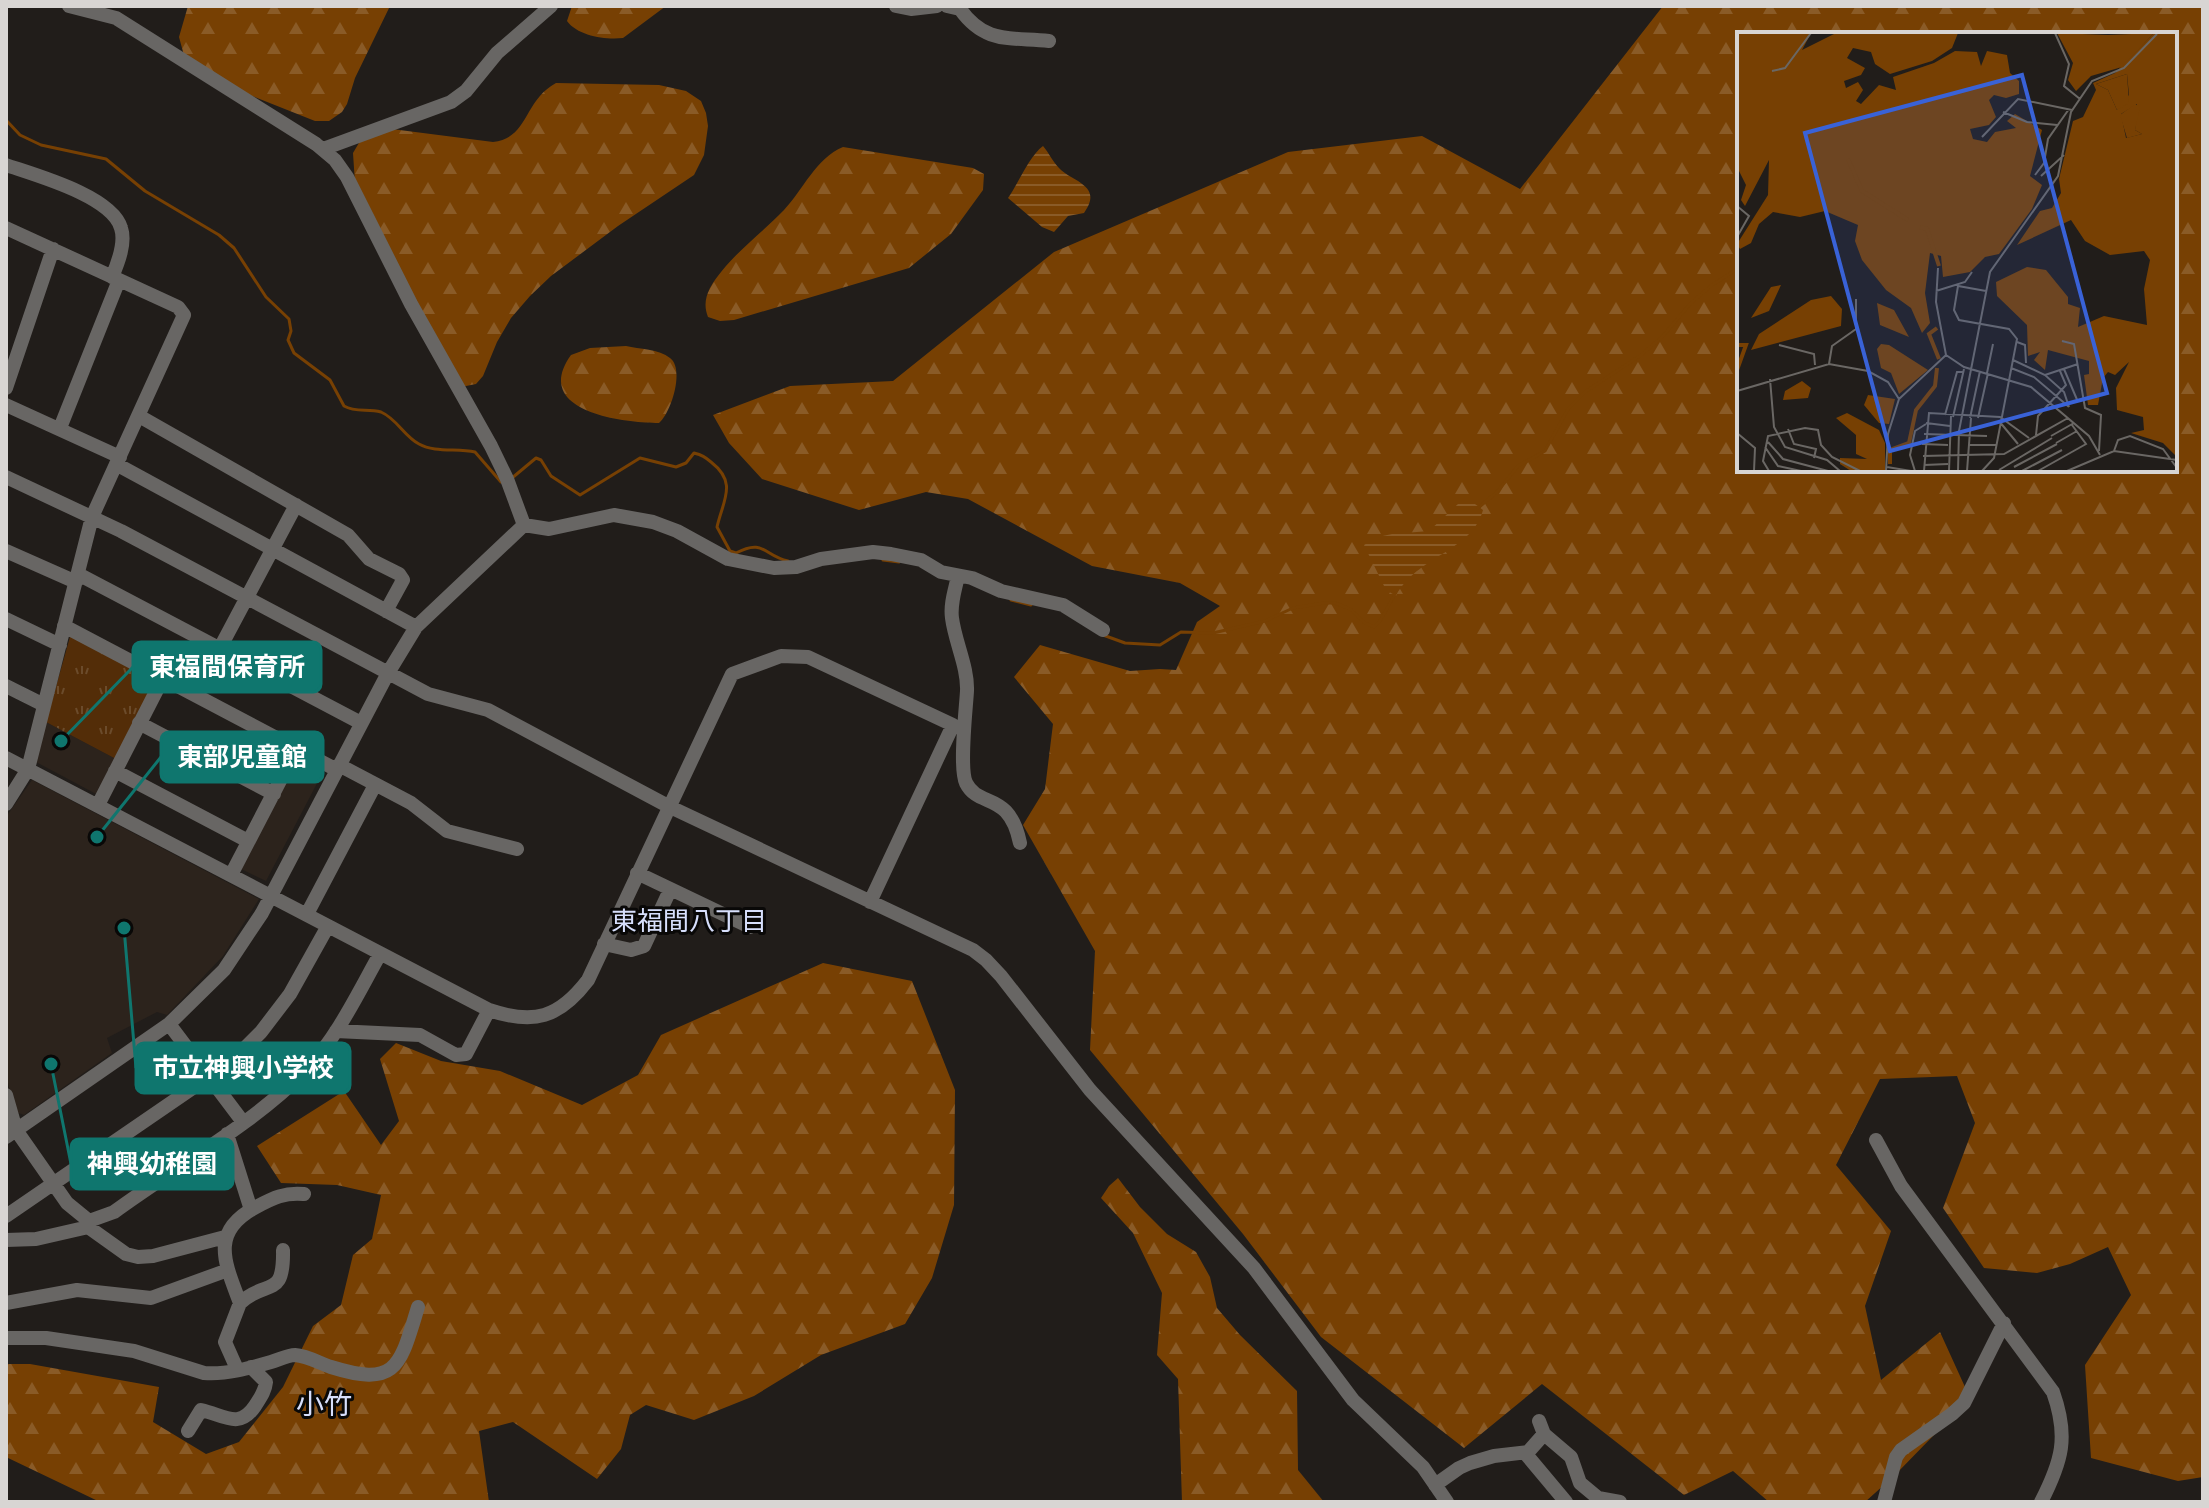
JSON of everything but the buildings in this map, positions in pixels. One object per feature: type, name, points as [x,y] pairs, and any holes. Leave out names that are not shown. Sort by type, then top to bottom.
[{"type":"street","points":[[69,6],[116,18],[323,149],[347,177],[411,304],[491,446],[524,525]]},
{"type":"street","points":[[323,149],[451,102],[466,91],[497,53],[551,6]]},
{"type":"street","points":[[896,6],[911,9],[937,6]]},
{"type":"street","points":[[947,6],[960,9],[971,24],[991,35],[1049,41]]},
{"type":"street","points":[[6,165],[82,193],[118,220],[123,237],[116,279],[60,428]]},
{"type":"street","points":[[6,228],[178,307],[184,315],[92,517],[28,769],[6,804]]},
{"type":"street","points":[[6,388],[53,249]]},
{"type":"street","points":[[6,405],[60,428],[416,627]]},
{"type":"street","points":[[139,416],[348,535],[369,559],[399,574],[403,580],[386,611]]},
{"type":"street","points":[[6,477],[92,517],[428,694],[488,710],[668,806],[973,950],[986,960],[1090,1090],[1254,1268],[1353,1400],[1423,1467],[1447,1502]]},
{"type":"street","points":[[195,695],[296,505]]},
{"type":"street","points":[[524,525],[549,529],[614,515],[653,522],[677,531],[728,559],[774,568],[796,567],[821,559],[873,552],[921,560],[941,572],[980,580],[1001,591],[1063,605],[1103,630]]},
{"type":"street","points":[[11,1134],[169,1024],[224,970],[271,896],[361,723],[416,627],[524,525]]},
{"type":"street","points":[[6,551],[77,578],[361,723]]},
{"type":"street","points":[[870,902],[958,722],[967,688],[951,608],[958,576]]},
{"type":"street","points":[[6,619],[60,645]]},
{"type":"street","points":[[64,626],[297,748],[411,803],[447,831],[517,849]]},
{"type":"street","points":[[6,759],[489,1010],[509,1017],[528,1018],[559,1010],[576,996],[588,980],[732,674],[781,656],[808,657],[958,722],[966,733],[964,777],[967,786],[1004,807],[1017,827],[1020,843]]},
{"type":"street","points":[[98,805],[163,678]]},
{"type":"street","points":[[6,686],[44,705]]},
{"type":"street","points":[[139,723],[274,794]]},
{"type":"street","points":[[231,875],[297,748]]},
{"type":"street","points":[[115,771],[248,841]]},
{"type":"street","points":[[307,914],[375,785]]},
{"type":"street","points":[[637,873],[750,927]]},
{"type":"street","points":[[604,944],[631,950],[644,946],[670,890]]},
{"type":"street","points":[[6,1216],[232,1061],[261,1032],[290,994],[328,926]]},
{"type":"street","points":[[6,1240],[36,1239],[84,1228],[89,1221],[114,1212],[276,1098],[309,1067],[336,1031],[380,954]]},
{"type":"street","points":[[336,1031],[420,1035],[456,1055],[466,1054],[489,1010]]},
{"type":"street","points":[[169,1024],[243,1122]]},
{"type":"street","points":[[6,1095],[11,1134],[67,1203],[89,1221],[91,1229],[126,1254],[153,1256],[225,1237]]},
{"type":"street","points":[[227,1134],[251,1210]]},
{"type":"street","points":[[1876,1140],[1901,1186],[2053,1392],[2060,1412],[2063,1437],[2061,1455],[2041,1502]]},
{"type":"street","points":[[240,1303],[228,1270],[225,1237],[239,1217],[251,1210],[285,1193],[304,1194]]},
{"type":"street","points":[[188,1431],[201,1410],[238,1421],[248,1417],[266,1390],[266,1382],[244,1368],[225,1342],[240,1303],[255,1292],[271,1289],[284,1273],[283,1250]]},
{"type":"street","points":[[6,1303],[77,1290],[151,1298],[228,1270]]},
{"type":"street","points":[[6,1338],[46,1338],[134,1351],[214,1374],[293,1355],[355,1374],[381,1375],[403,1357],[418,1307]]},
{"type":"street","points":[[1884,1502],[1896,1457],[1964,1403],[2004,1323]]},
{"type":"street","points":[[1525,1453],[1542,1428],[1571,1457],[1580,1483],[1597,1500],[1620,1502]]},
{"type":"street","points":[[1435,1485],[1470,1463],[1494,1456],[1525,1453]]},
{"type":"street","points":[[1525,1453],[1566,1502]]},
{"type":"shaded area","points":[[46,722],[116,759],[98,795],[36,762]]},
{"type":"shaded area","points":[[300,756],[325,768],[266,881],[239,868]]},
{"type":"shaded area","points":[[32,780],[259,899],[223,956],[167,1015],[157,1012],[107,1038],[112,1053],[24,1115],[16,1112],[6,1076],[6,817]]},
{"type":"green space","points":[[188,6],[390,6],[342,112],[329,121],[315,121],[247,94],[185,59],[179,37]]},
{"type":"green space","points":[[572,6],[666,6],[623,38],[616,38],[592,36],[572,26],[567,21]]},
{"type":"green space","points":[[1663,6],[2203,6],[2203,1477],[2178,1481],[2091,1458],[2085,1365],[2131,1295],[2108,1247],[2070,1264],[2037,1273],[1984,1268],[1943,1208],[1975,1123],[1957,1076],[1880,1079],[1836,1165],[1891,1231],[1865,1306],[1881,1380],[1940,1332],[1970,1398],[1865,1502],[1769,1502],[1733,1471],[1684,1495],[1542,1384],[1464,1448],[1321,1337],[1243,1234],[1090,1050],[1095,951],[1023,825],[1045,789],[1053,724],[1014,677],[1040,645],[1130,671],[1176,670],[1197,622],[1220,606],[1180,583],[1092,566],[968,499],[926,492],[859,510],[762,479],[729,443],[713,415],[790,386],[893,381],[1054,252],[1288,152],[1422,136],[1520,189]]},
{"type":"green space","points":[[556,83],[659,85],[686,91],[701,101],[706,113],[708,126],[704,155],[694,175],[618,226],[551,276],[530,296],[511,318],[483,376],[476,384],[461,387],[355,183],[353,153],[366,131],[384,128],[493,142],[505,139],[520,126],[537,99]]},
{"type":"green space","points":[[843,147],[973,168],[984,174],[983,190],[951,234],[909,268],[734,320],[720,321],[708,317],[706,299],[717,277],[784,210],[817,166]]},
{"type":"green space","points":[[626,346],[660,353],[674,364],[675,391],[659,423],[624,420],[586,410],[571,401],[563,389],[562,374],[571,355],[590,348]]},
{"type":"green space","points":[[74,635],[154,679],[155,685],[116,759],[46,722],[70,637]]},
{"type":"green space","points":[[823,963],[912,981],[955,1090],[954,1205],[932,1278],[905,1324],[821,1355],[754,1396],[694,1420],[646,1405],[630,1415],[621,1449],[597,1479],[513,1422],[479,1431],[489,1502],[100,1502],[6,1457],[6,1364],[30,1364],[159,1387],[153,1422],[206,1454],[239,1442],[283,1387],[313,1326],[341,1305],[353,1255],[372,1239],[381,1195],[337,1185],[281,1183],[257,1146],[344,1091],[381,1145],[399,1121],[380,1059],[396,1043],[441,1061],[500,1071],[582,1105],[638,1075],[661,1035]]},
{"type":"green space","points":[[1118,1178],[1140,1207],[1167,1234],[1196,1252],[1210,1277],[1217,1308],[1297,1391],[1298,1470],[1324,1502],[1182,1502],[1178,1379],[1157,1355],[1162,1293],[1133,1233],[1101,1198]]},
{"type":"water","points":[[1043,146],[1059,168],[1084,185],[1090,196],[1084,213],[1068,216],[1054,232],[1042,227],[1008,198]]},
{"type":"water","points":[[1471,501],[1483,510],[1468,536],[1416,572],[1396,596],[1386,590],[1364,545],[1378,537],[1429,531],[1458,504]]},
{"type":"waterway","points":[[6,120],[20,135],[41,145],[106,159],[145,191],[219,235],[234,248],[266,297],[289,319],[291,331],[288,340],[294,353],[330,380],[344,406],[381,412],[425,447],[475,452],[501,482]]},
{"type":"waterway","points":[[1478,508],[1497,492],[1518,466],[1545,451],[1568,409],[1585,392],[1641,355],[1662,337],[1691,303],[1737,269]]},
{"type":"waterway","points":[[512,478],[536,458],[541,460],[551,476],[580,495],[640,458],[676,467],[686,463],[694,453],[711,462],[724,477],[726,492],[717,527],[730,551],[736,553],[753,547],[788,561]]},
{"type":"waterway","points":[[883,560],[899,562]]},
{"type":"waterway","points":[[1103,635],[1125,643],[1160,645],[1181,632],[1213,633],[1265,621],[1293,608],[1324,603],[1335,603],[1350,609],[1374,627],[1395,594]]},
{"type":"waterway","points":[[1011,600],[1031,605]]},
{"type":"place","name":"東福間保育所","points":[[61,741]]},
{"type":"place","name":"東部児童館","points":[[97,837]]},
{"type":"place","name":"市立神興小学校","points":[[124,928]]},
{"type":"place","name":"神興幼稚園","points":[[51,1064]]},
{"type":"district","name":"東福間八丁目","points":[[689,920]]},
{"type":"district","name":"小竹","points":[[324,1403]]}]
